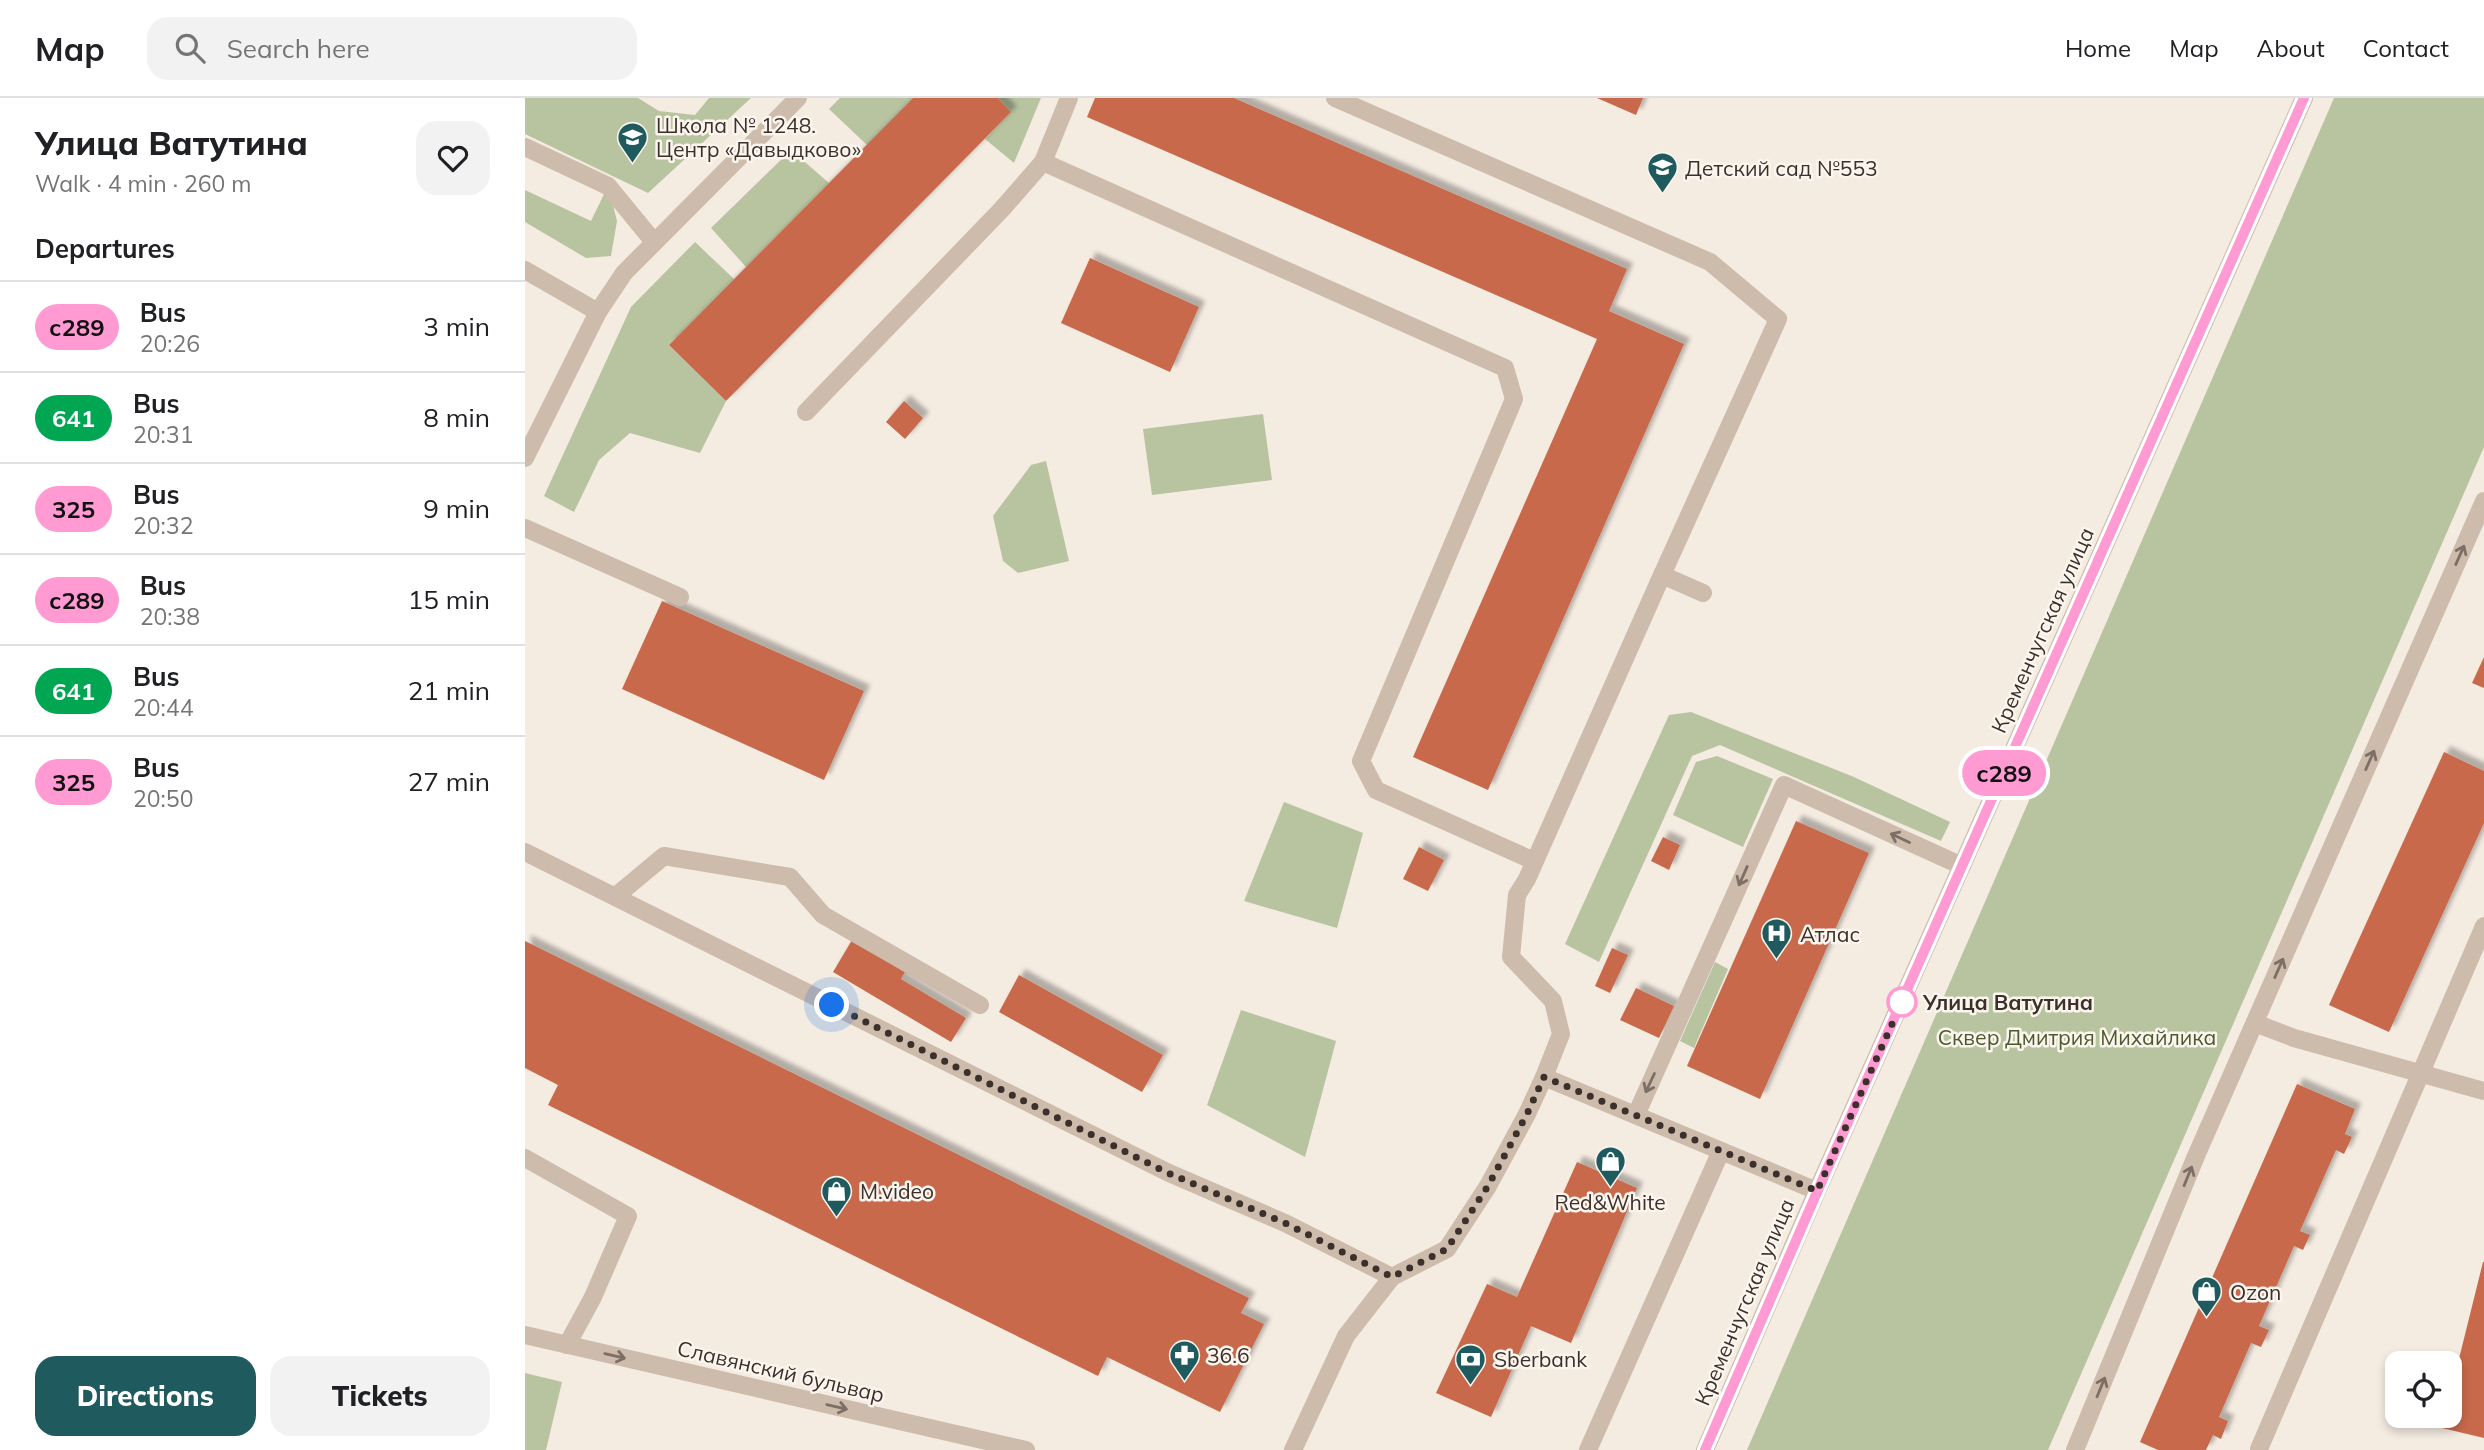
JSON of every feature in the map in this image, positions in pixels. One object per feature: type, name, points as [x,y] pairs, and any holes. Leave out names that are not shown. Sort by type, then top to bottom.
[{"type":"street","points":[[525,458],[598,312],[624,273],[798,98]]},
{"type":"street","points":[[806,412],[1002,209],[1043,162],[1069,98]]},
{"type":"street","points":[[1293,1450],[1346,1336],[1392,1277],[1447,1249],[1488,1186],[1544,1077],[1561,1034],[1553,1001],[1511,957],[1517,895],[1778,319],[1710,262],[1335,98]]},
{"type":"street","name":"Кременчугская улица","points":[[1705,1450],[1817,1191],[2304,98]]},
{"type":"street","points":[[525,147],[608,186],[654,242]]},
{"type":"street","points":[[1043,162],[1505,368],[1514,399],[1361,761],[1375,790],[1534,862]]},
{"type":"street","points":[[525,270],[598,312]]},
{"type":"street","points":[[2075,1450],[2196,1156],[2484,501]]},
{"type":"street","points":[[525,528],[680,597]]},
{"type":"street","points":[[1662,575],[1703,593]]},
{"type":"street","points":[[1636,1115],[1784,785],[1962,866]]},
{"type":"street","points":[[525,852],[1168,1173],[1285,1223],[1392,1277]]},
{"type":"street","points":[[616,897],[664,856],[790,877],[823,915],[980,1005]]},
{"type":"street","points":[[2259,1449],[2484,926]]},
{"type":"street","points":[[2255,1023],[2294,1038],[2484,1091]]},
{"type":"street","points":[[1544,1077],[1817,1191]]},
{"type":"street","points":[[1588,1450],[1721,1151]]},
{"type":"street","points":[[525,1158],[628,1216],[593,1297],[567,1345]]},
{"type":"street","name":"Славянский бульвар","points":[[525,1335],[1026,1450]]},
{"type":"green space","name":"Школа № 1248. Центр «Давыдково»","points":[[525,98],[638,98],[659,111],[695,115],[709,98],[751,98],[648,193],[525,134]]},
{"type":"green space","points":[[840,98],[913,98],[867,145],[829,109]]},
{"type":"green space","points":[[998,98],[1041,98],[1014,163],[985,139],[1011,112]]},
{"type":"green space","name":"Сквер Дмитрия Михайлика","points":[[2334,98],[2484,98],[2484,447],[2048,1450],[1747,1450]]},
{"type":"green space","points":[[791,150],[829,183],[746,267],[711,228]]},
{"type":"green space","points":[[608,186],[617,221],[611,256],[586,258],[525,222],[525,190],[591,221]]},
{"type":"green space","points":[[695,242],[734,279],[669,345],[726,401],[700,453],[630,433],[599,460],[574,512],[544,496],[631,307]]},
{"type":"green space","points":[[1263,414],[1272,480],[1152,495],[1143,429]]},
{"type":"green space","points":[[1046,461],[1069,561],[1018,573],[1003,561],[993,516],[1031,465]]},
{"type":"green space","points":[[1691,712],[1854,777],[1950,822],[1941,841],[1720,745],[1692,756],[1599,962],[1565,944],[1669,715]]},
{"type":"green space","points":[[1717,756],[1773,779],[1743,847],[1673,815],[1696,762]]},
{"type":"green space","points":[[1284,802],[1363,833],[1337,928],[1244,901]]},
{"type":"green space","points":[[1715,962],[1728,969],[1694,1048],[1680,1041]]},
{"type":"green space","points":[[1241,1010],[1336,1041],[1305,1157],[1207,1105]]},
{"type":"green space","points":[[525,1373],[562,1382],[546,1450],[525,1450]]},
{"type":"building","points":[[913,98],[998,98],[1011,112],[726,401],[669,345]]},
{"type":"building","points":[[1095,98],[1234,98],[1627,269],[1609,311],[1684,344],[1488,790],[1413,757],[1597,339],[1087,117]]},
{"type":"building","points":[[1597,98],[1643,98],[1636,115]]},
{"type":"building","points":[[1090,258],[1199,307],[1170,372],[1061,323]]},
{"type":"building","points":[[904,401],[923,418],[905,439],[886,422]]},
{"type":"building","points":[[662,601],[864,691],[824,780],[622,689]]},
{"type":"building","points":[[2484,657],[2484,688],[2472,683]]},
{"type":"building","points":[[2444,752],[2484,771],[2484,823],[2389,1032],[2329,1005]]},
{"type":"building","name":"Атлас","points":[[1796,821],[1869,853],[1760,1099],[1687,1066]]},
{"type":"building","points":[[1663,837],[1680,845],[1669,870],[1651,861]]},
{"type":"building","points":[[1419,847],[1444,860],[1428,891],[1403,879]]},
{"type":"building","points":[[852,940],[905,972],[901,979],[966,1018],[951,1042],[833,972]]},
{"type":"building","points":[[525,941],[1249,1298],[1241,1313],[1264,1324],[1220,1412],[1107,1357],[1098,1376],[548,1105],[558,1085],[525,1068]]},
{"type":"building","points":[[1612,948],[1628,955],[1610,993],[1595,986]]},
{"type":"building","points":[[1019,975],[1163,1055],[1142,1092],[999,1012]]},
{"type":"building","points":[[1636,988],[1674,1006],[1659,1038],[1620,1020]]},
{"type":"building","points":[[2297,1084],[2355,1109],[2345,1134],[2352,1137],[2344,1154],[2336,1150],[2300,1231],[2310,1235],[2303,1250],[2294,1246],[2259,1326],[2269,1330],[2261,1347],[2251,1343],[2219,1417],[2228,1421],[2221,1439],[2213,1435],[2206,1450],[2158,1450],[2140,1442]]},
{"type":"building","points":[[1577,1162],[1637,1188],[1571,1343],[1531,1326],[1491,1417],[1436,1393],[1487,1284],[1517,1297]]},
{"type":"building","points":[[2484,1262],[2484,1438],[2442,1428],[2462,1428],[2461,1351]]},
{"type":"bus line","name":"с289","points":[[1705,1450],[1828,1167],[2304,98]]},
{"type":"place","name":"Школа № 1248. Центр «Давыдково»","points":[[633,164]]},
{"type":"place","name":"Детский сад №553","points":[[1662,195]]},
{"type":"place","name":"Атлас","points":[[1777,961]]},
{"type":"place","name":"Улица Ватутина","points":[[1902,1002]]},
{"type":"place","name":"Red&White","points":[[1610,1189]]},
{"type":"place","name":"M.video","points":[[837,1218]]},
{"type":"place","name":"Ozon","points":[[2207,1319]]},
{"type":"place","name":"36.6","points":[[1184,1382]]},
{"type":"place","name":"Sberbank","points":[[1471,1386]]},
{"type":"route","points":[[832,1005],[1168,1173],[1285,1223],[1392,1277],[1447,1249],[1488,1186],[1544,1077],[1817,1191],[1902,1002]]}]
